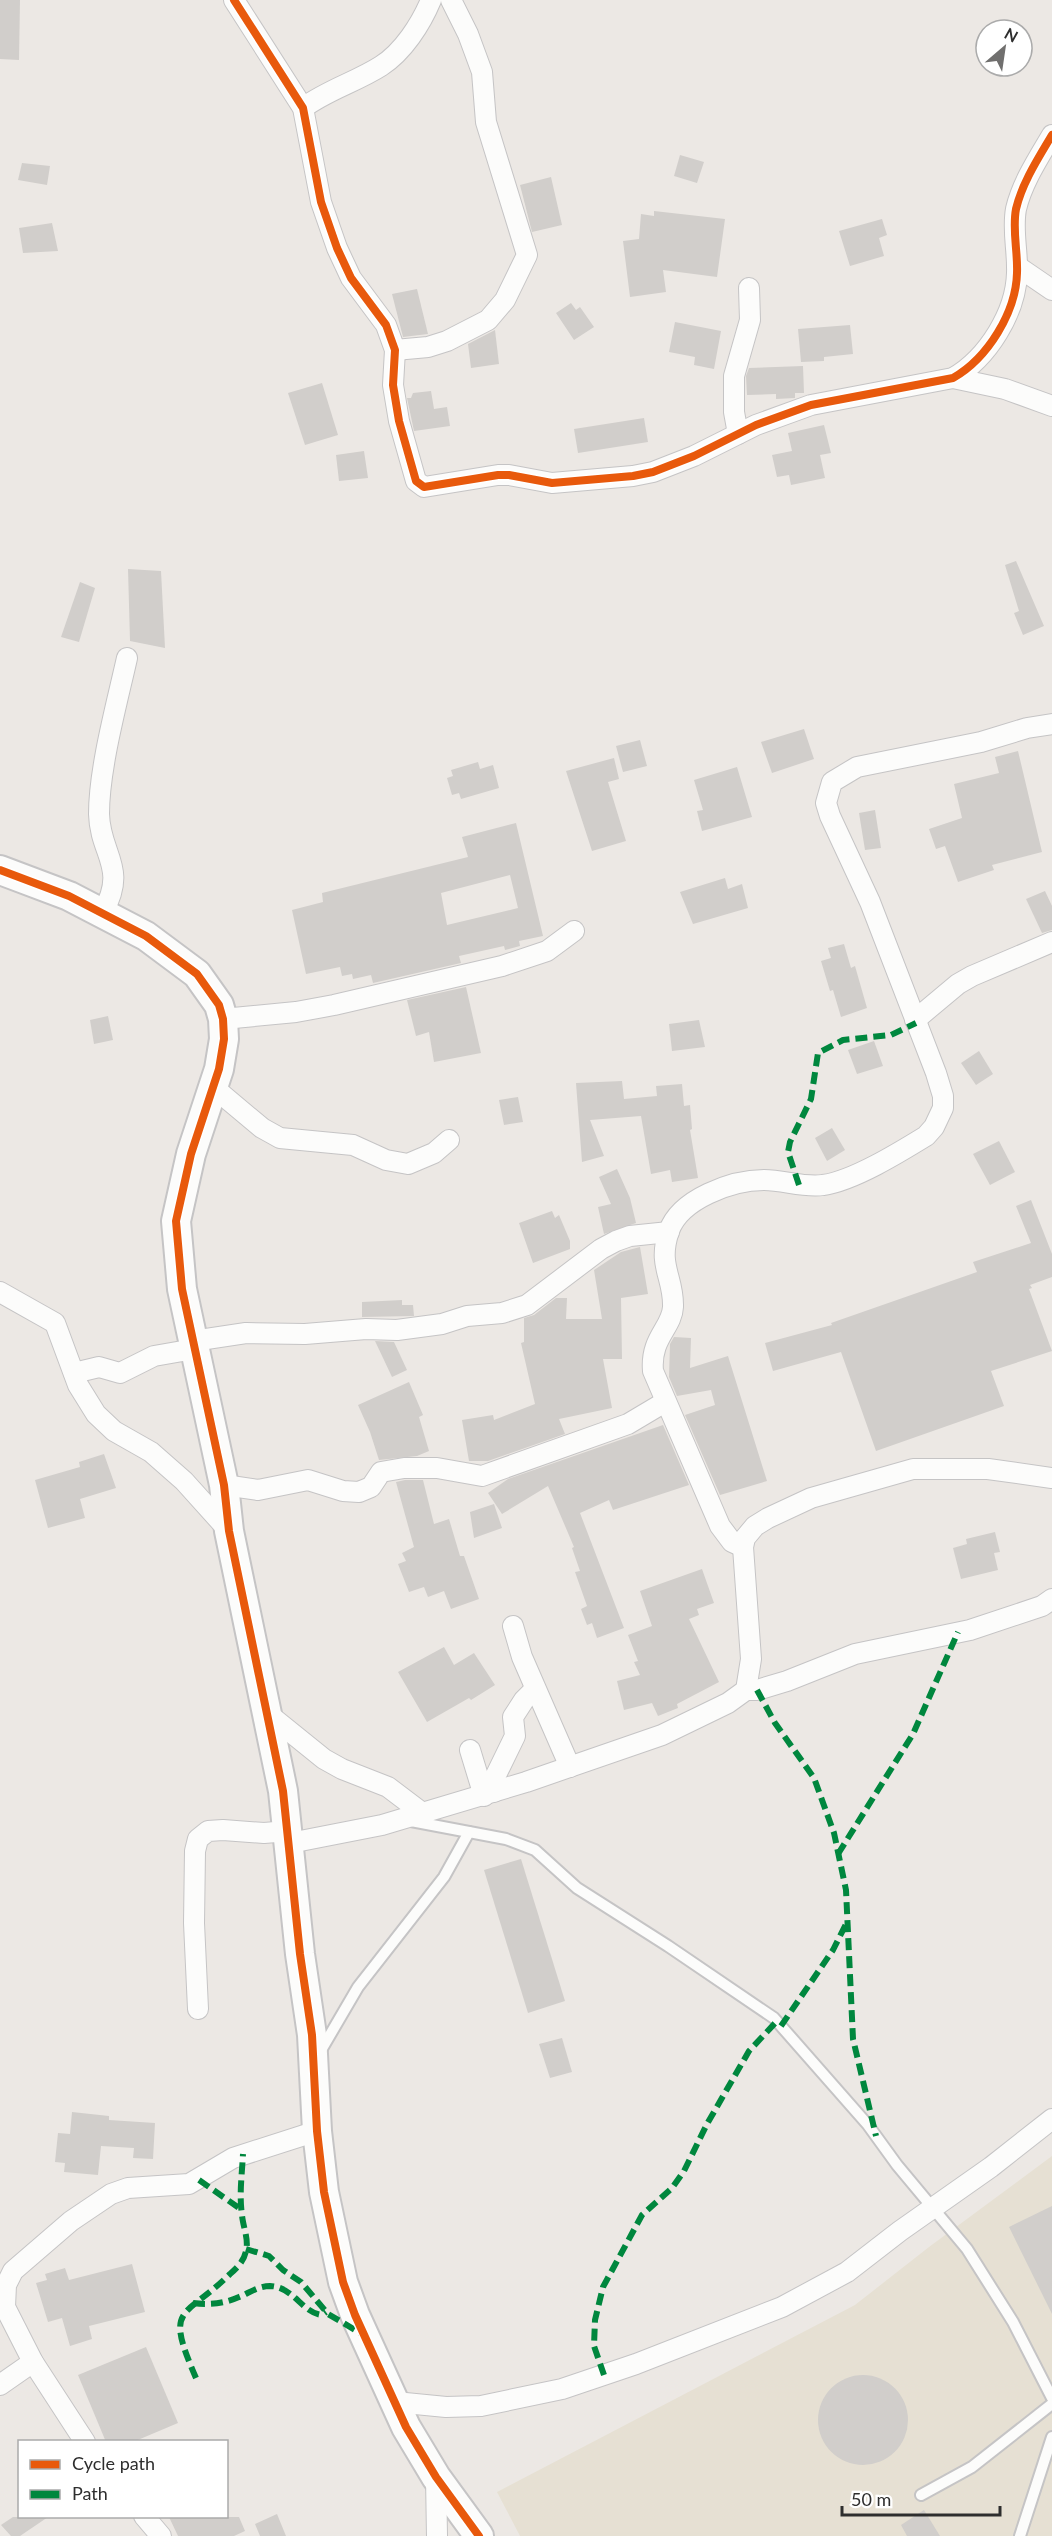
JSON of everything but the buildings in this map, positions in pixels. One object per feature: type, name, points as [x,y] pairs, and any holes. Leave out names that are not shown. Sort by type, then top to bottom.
[{"type":"street","points":[[234,0],[303,108],[321,202],[337,248],[351,278],[387,325],[395,350],[393,385],[399,421],[416,481],[424,487],[498,475],[552,483],[633,476],[652,472],[694,456],[738,434],[811,405],[953,378],[967,370],[977,360],[1003,322],[1016,294],[1016,209],[1035,164],[1052,135]]},
{"type":"street","points":[[303,108],[325,93],[366,75],[389,60],[410,35],[431,0]]},
{"type":"street","points":[[395,350],[428,347],[447,341],[492,317],[505,300],[527,255],[486,122],[482,72],[468,34],[451,0]]},
{"type":"street","points":[[1017,266],[1052,290]]},
{"type":"street","points":[[738,434],[734,412],[734,376],[750,320],[749,288]]},
{"type":"street","points":[[953,378],[1005,389],[1052,406]]},
{"type":"street","points":[[103,912],[112,891],[114,878],[99,814],[111,733],[127,658]]},
{"type":"street","points":[[743,1547],[726,1537],[720,1526],[653,1371],[655,1343],[673,1311],[664,1253],[674,1220],[682,1209],[715,1191],[747,1182],[765,1180],[822,1185],[841,1181],[926,1136],[940,1116],[942,1096],[915,1020],[870,902],[830,816],[826,803],[832,782],[857,766],[981,742],[1027,728],[1052,724]]},
{"type":"street","points":[[0,870],[69,896],[146,936],[198,974],[219,1005],[223,1019],[224,1039],[213,1087],[191,1154],[176,1221],[182,1288],[224,1485],[229,1531],[283,1791],[300,1954],[312,2035],[316,2131],[324,2192],[344,2282],[355,2315],[406,2427],[436,2477],[479,2536]]},
{"type":"street","points":[[223,1019],[296,1012],[334,1005],[502,966],[547,951],[574,931]]},
{"type":"street","points":[[915,1020],[958,984],[972,976],[1052,942]]},
{"type":"street","points":[[213,1087],[256,1124],[280,1138],[353,1145],[386,1161],[408,1164],[434,1153],[448,1140]]},
{"type":"street","points":[[74,1373],[99,1367],[120,1372],[154,1356],[246,1333],[305,1334],[366,1329],[425,1328],[466,1316],[502,1313],[527,1305],[601,1249],[616,1241],[630,1236],[669,1232]]},
{"type":"street","points":[[0,1292],[55,1323],[88,1403],[104,1423],[151,1452],[184,1482],[229,1531]]},
{"type":"street","points":[[224,1485],[258,1490],[308,1480],[343,1491],[359,1492],[371,1487],[381,1472],[392,1470],[437,1468],[482,1476],[628,1424],[665,1402]]},
{"type":"street","points":[[746,1690],[751,1659],[743,1547],[745,1538],[755,1526],[811,1498],[913,1469],[947,1467],[988,1469],[1051,1484]]},
{"type":"street","points":[[198,2009],[194,1923],[195,1851],[198,1839],[208,1832],[223,1830],[289,1837],[382,1826],[421,1812],[451,1806],[489,1794],[662,1735],[706,1716],[728,1704],[746,1690],[757,1690],[788,1681],[855,1654],[970,1630],[1042,1606],[1052,1599]]},
{"type":"street","points":[[513,1626],[522,1657],[570,1767]]},
{"type":"street","points":[[489,1794],[514,1736],[513,1718],[524,1700],[535,1689]]},
{"type":"street","points":[[267,1713],[324,1759],[342,1769],[388,1787],[421,1812]]},
{"type":"street","points":[[470,1750],[489,1794]]},
{"type":"street","points":[[395,2402],[439,2407],[481,2406],[562,2389],[738,2325],[810,2293],[847,2272],[1052,2119]]},
{"type":"street","points":[[84,2440],[33,2362],[16,2331],[4,2301],[9,2278],[30,2254],[71,2221],[111,2194],[128,2188],[189,2184],[233,2158],[316,2131]]},
{"type":"street","points":[[0,2385],[33,2362]]},
{"type":"street","points":[[436,2477],[437,2536]]},
{"type":"street","points":[[145,2518],[161,2536]]},
{"type":"lane","points":[[402,1819],[506,1839],[535,1850],[577,1888],[774,2018],[868,2125],[967,2249],[1013,2322],[1052,2398]]},
{"type":"lane","points":[[314,2061],[358,1987],[444,1877],[469,1832]]},
{"type":"lane","points":[[921,2495],[972,2467],[1052,2404]]},
{"type":"lane","points":[[1020,2536],[1052,2437]]},
{"type":"shaded area","points":[[1052,2156],[1052,2536],[520,2536],[497,2492],[855,2305]]},
{"type":"marked path","points":[[799,1185],[788,1152],[790,1142],[811,1099],[818,1053],[843,1040],[891,1035],[916,1023]]},
{"type":"marked path","points":[[838,1854],[913,1734],[958,1632]]},
{"type":"marked path","points":[[757,1690],[775,1723],[814,1778],[834,1833],[846,1890],[853,2039],[876,2136]]},
{"type":"marked path","points":[[781,2026],[833,1950],[846,1924]]},
{"type":"marked path","points":[[604,2375],[594,2346],[595,2320],[603,2287],[642,2215],[672,2188],[684,2171],[707,2124],[749,2051],[777,2021]]},
{"type":"marked path","points":[[196,2378],[186,2354],[180,2325],[183,2316],[190,2308],[235,2269],[245,2255],[247,2242],[241,2200],[243,2154]]},
{"type":"marked path","points":[[199,2180],[242,2210]]},
{"type":"marked path","points":[[246,2249],[269,2256],[283,2270],[301,2282],[328,2314],[362,2334]]},
{"type":"marked path","points":[[193,2303],[222,2303],[258,2288],[270,2286],[278,2287],[292,2295],[315,2313],[322,2315],[326,2312]]},
{"type":"cycle path","points":[[234,0],[303,108],[321,202],[337,248],[351,278],[386,325],[395,350],[393,385],[399,421],[416,481],[424,487],[498,475],[552,483],[633,476],[653,472],[694,456],[756,425],[811,405],[953,378],[978,359],[998,333],[1006,318],[1017,273],[1016,209],[1036,161],[1052,135]]},
{"type":"cycle path","points":[[0,870],[69,896],[146,936],[197,974],[219,1005],[223,1019],[224,1039],[219,1069],[191,1154],[176,1221],[182,1289],[224,1485],[229,1531],[283,1791],[300,1954],[312,2035],[317,2131],[324,2192],[343,2282],[355,2315],[406,2427],[436,2477],[479,2536]]}]
